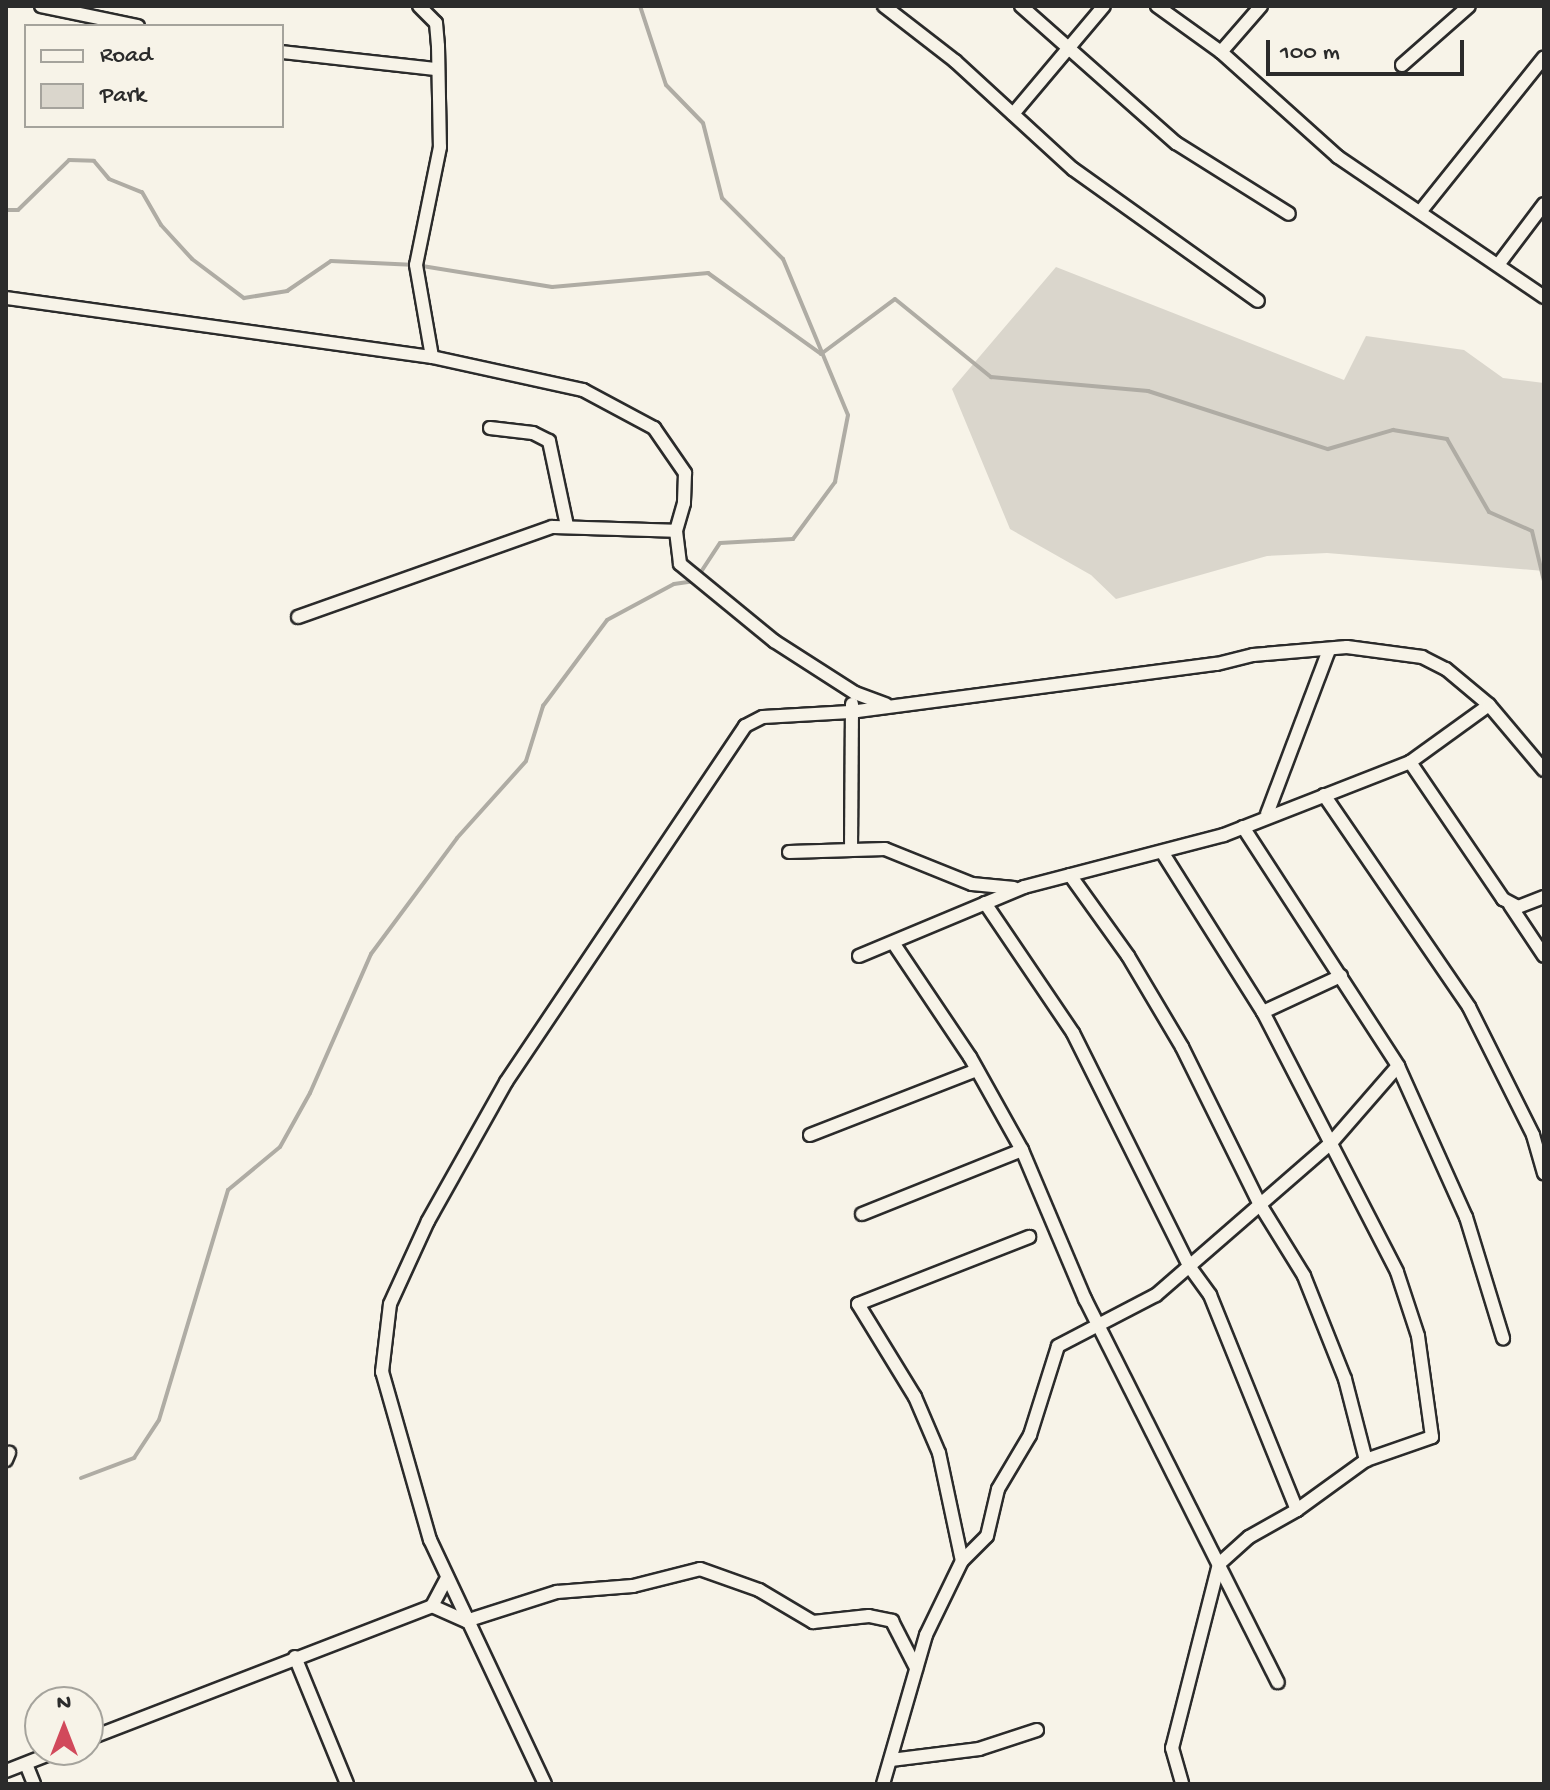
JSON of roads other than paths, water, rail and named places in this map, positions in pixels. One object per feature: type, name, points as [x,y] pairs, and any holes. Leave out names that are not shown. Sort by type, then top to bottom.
[{"type":"street","points":[[41,6],[128,24]]},
{"type":"street","points":[[419,6],[436,23],[440,147],[416,265],[432,357]]},
{"type":"street","points":[[884,6],[1013,114],[1073,169],[1258,301]]},
{"type":"street","points":[[1021,6],[1176,143],[1289,214]]},
{"type":"street","points":[[1013,114],[1104,6]]},
{"type":"street","points":[[1157,6],[1221,52],[1338,157],[1544,297]]},
{"type":"street","points":[[1221,52],[1261,6]]},
{"type":"street","points":[[1402,65],[1469,6]]},
{"type":"street","points":[[284,52],[436,69]]},
{"type":"street","points":[[1420,212],[1544,57]]},
{"type":"street","points":[[1498,265],[1544,204]]},
{"type":"street","points":[[6,298],[432,357],[583,390],[641,419],[663,438],[685,473],[676,531],[680,564],[695,581],[774,641],[855,693],[889,705]]},
{"type":"street","points":[[490,428],[533,433],[549,441],[567,526]]},
{"type":"street","points":[[298,617],[537,531],[567,526],[676,531]]},
{"type":"street","points":[[545,1784],[447,1578],[393,1423],[382,1372],[397,1283],[506,1082],[745,726],[763,717],[850,712],[1054,687],[1253,655],[1347,647],[1422,657],[1446,669],[1489,705],[1544,770]]},
{"type":"street","points":[[1267,814],[1329,650]]},
{"type":"street","points":[[851,850],[850,712],[855,693]]},
{"type":"street","points":[[859,956],[894,944],[1024,887],[1164,855],[1410,762],[1489,705]]},
{"type":"street","points":[[1410,762],[1544,956]]},
{"type":"street","points":[[1324,795],[1469,1007],[1533,1135],[1544,1173]]},
{"type":"street","points":[[1243,827],[1398,1066],[1466,1217],[1503,1338]]},
{"type":"street","points":[[789,852],[896,851],[972,884],[1024,887]]},
{"type":"street","points":[[1164,855],[1263,1012],[1397,1272],[1418,1336],[1432,1437],[1366,1460],[1297,1510],[1249,1537],[1219,1564],[1172,1748],[1182,1784]]},
{"type":"street","points":[[1070,875],[1128,956],[1182,1047],[1259,1203],[1304,1276],[1345,1379],[1366,1460]]},
{"type":"street","points":[[1510,905],[1544,897]]},
{"type":"street","points":[[985,903],[1073,1033],[1189,1266],[1210,1295],[1297,1510]]},
{"type":"street","points":[[894,944],[977,1070],[1022,1150],[1100,1326],[1278,1682]]},
{"type":"street","points":[[1263,1012],[1341,976]]},
{"type":"street","points":[[883,1784],[916,1668],[944,1591],[962,1561],[987,1536],[998,1489],[1030,1435],[1058,1346],[1156,1295],[1331,1143],[1398,1066]]},
{"type":"street","points":[[810,1135],[977,1070]]},
{"type":"street","points":[[862,1214],[1022,1150]]},
{"type":"street","points":[[962,1561],[939,1453],[915,1397],[858,1304],[1029,1237]]},
{"type":"street","points":[[432,1606],[466,1621],[557,1592],[633,1586],[700,1569],[759,1590],[813,1622],[869,1616],[892,1621],[916,1668]]},
{"type":"street","points":[[104,1733],[432,1606],[447,1578]]},
{"type":"street","points":[[295,1657],[347,1784]]},
{"type":"street","points":[[891,1760],[979,1749],[1037,1730]]},
{"type":"waterway","points":[[81,1478],[134,1458],[159,1420],[228,1190],[280,1147],[310,1093],[371,954],[457,838],[526,761],[543,706],[607,620],[674,584],[695,581],[720,543],[793,539],[835,482],[848,415],[783,259],[722,198],[703,123],[666,85],[640,6]]},
{"type":"waterway","points":[[6,210],[18,210],[69,160],[94,161],[109,179],[142,192],[161,225],[192,259],[244,298],[287,291],[331,261],[416,265],[552,287],[708,273],[821,354],[895,299],[991,377],[1148,391],[1328,449],[1393,430],[1447,439],[1489,512],[1532,531],[1544,581]]}]
